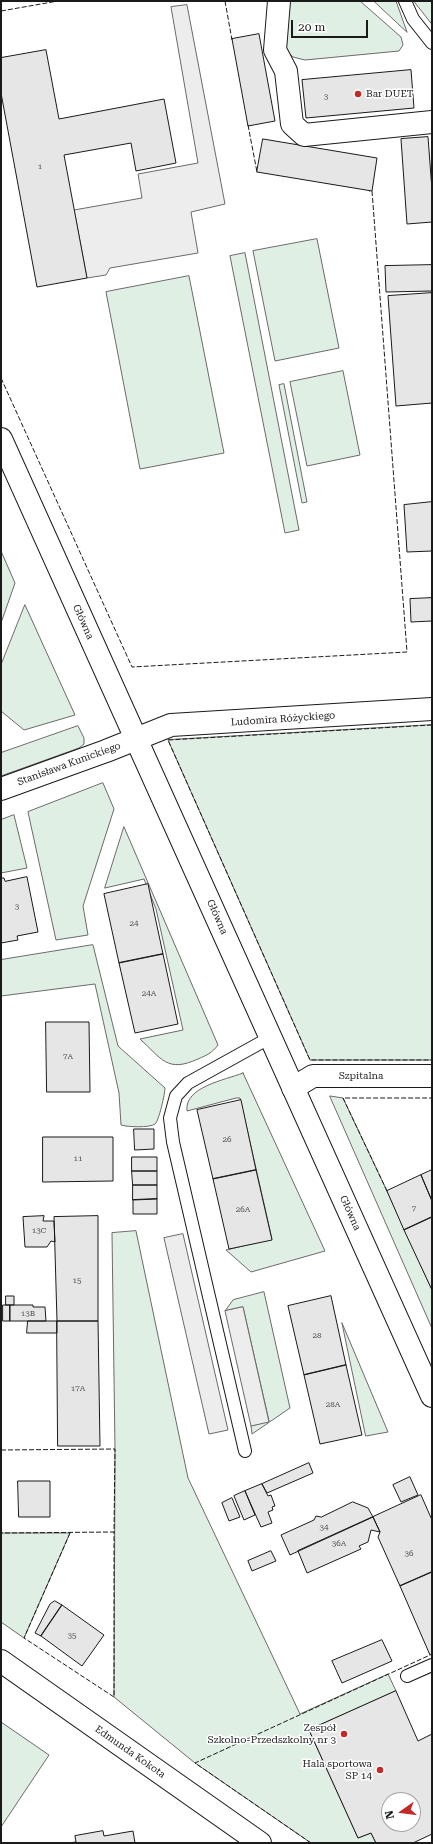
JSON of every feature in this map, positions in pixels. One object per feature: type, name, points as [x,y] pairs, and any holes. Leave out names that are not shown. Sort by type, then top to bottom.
[{"type":"street","points":[[279,1],[275,50],[286,71],[292,124],[304,135],[432,122]]},
{"type":"street","name":"Główna","points":[[1,439],[432,1396]]},
{"type":"street","name":"Ludomira Różyckiego","points":[[136,740],[171,726],[432,709]]},
{"type":"street","name":"Stanisława Kunickiego","points":[[1,788],[136,740]]},
{"type":"street","name":"Szpitalna","points":[[293,1088],[313,1076],[432,1076]]},
{"type":"street","name":"Edmunda Kokota","points":[[1,1661],[260,1843]]},
{"type":"lane","points":[[404,1],[413,19],[432,43]]},
{"type":"lane","points":[[245,1451],[173,1142],[170,1118],[176,1096],[188,1083],[271,1037]]},
{"type":"lane","points":[[407,1676],[432,1665]]},
{"type":"green space","points":[[290,1],[360,1],[401,37],[403,45],[399,51],[305,60],[293,57],[287,51],[285,40]]},
{"type":"green space","points":[[374,1],[396,1],[407,32]]},
{"type":"green space","points":[[414,1],[432,1],[432,24]]},
{"type":"green space","points":[[317,239],[339,348],[275,361],[253,251]]},
{"type":"green space","points":[[245,253],[299,530],[285,533],[230,256]]},
{"type":"green space","points":[[189,276],[224,453],[140,469],[106,292]]},
{"type":"green space","points":[[343,371],[360,455],[307,466],[290,382]]},
{"type":"green space","points":[[284,384],[307,502],[302,503],[279,385]]},
{"type":"green space","points":[[1,551],[15,583],[1,623]]},
{"type":"green space","points":[[25,605],[75,715],[24,730],[1,711],[1,665]]},
{"type":"green space","points":[[432,725],[432,1060],[310,1060],[168,740]]},
{"type":"green space","points":[[78,726],[84,738],[84,744],[79,748],[1,776],[1,753]]},
{"type":"green space","points":[[103,783],[114,809],[83,906],[88,935],[56,940],[28,812]]},
{"type":"green space","points":[[14,815],[27,868],[1,873],[1,820]]},
{"type":"green space","points":[[124,827],[218,1045],[209,1054],[188,1063],[179,1065],[166,1062],[140,1039],[183,1030],[156,909],[144,879],[105,888]]},
{"type":"green space","points":[[93,945],[118,1046],[165,1088],[163,1101],[157,1122],[155,1124],[138,1127],[121,1125],[119,1093],[95,984],[1,996],[1,960]]},
{"type":"green space","points":[[243,1073],[325,1251],[251,1272],[226,1250],[272,1239],[240,1098],[187,1111],[188,1103],[192,1096],[199,1090]]},
{"type":"green space","points":[[330,1096],[343,1098],[432,1290],[432,1328]]},
{"type":"green space","points":[[136,1231],[188,1478],[300,1714],[388,1674],[396,1691],[309,1730],[358,1838],[371,1833],[376,1843],[311,1843],[195,1763],[114,1697],[115,1449],[112,1233]]},
{"type":"green space","points":[[264,1292],[290,1408],[252,1434],[251,1426],[269,1421],[243,1307],[225,1311],[233,1300]]},
{"type":"green space","points":[[342,1323],[388,1432],[366,1436]]},
{"type":"green space","points":[[1,1533],[70,1533],[24,1638],[1,1622]]},
{"type":"green space","points":[[1,1722],[49,1755],[1,1827]]},
{"type":"shaded area","points":[[187,5],[225,204],[191,212],[198,253],[110,268],[106,275],[87,278],[74,210],[142,198],[138,174],[198,163],[171,7]]},
{"type":"shaded area","points":[[183,1234],[228,1430],[209,1434],[164,1238]]},
{"type":"shaded area","points":[[243,1307],[269,1422],[251,1426],[225,1311]]},
{"type":"building","points":[[259,34],[275,121],[248,126],[232,39]]},
{"type":"building","points":[[46,50],[59,119],[164,99],[176,163],[136,171],[131,143],[64,155],[87,278],[37,287],[1,93],[1,58]]},
{"type":"building","name":"Bar DUET","points":[[411,70],[414,108],[306,118],[302,80]]},
{"type":"building","points":[[428,137],[432,190],[432,222],[407,224],[401,139]]},
{"type":"building","points":[[263,139],[377,158],[372,191],[257,172]]},
{"type":"building","points":[[432,265],[432,291],[386,292],[385,266]]},
{"type":"building","points":[[432,293],[432,403],[396,406],[388,296]]},
{"type":"building","points":[[432,502],[432,551],[407,552],[404,505]]},
{"type":"building","points":[[432,598],[432,621],[411,622],[410,599]]},
{"type":"building","points":[[27,877],[38,932],[17,936],[18,940],[1,943],[1,878],[4,878],[5,881]]},
{"type":"building","points":[[148,884],[163,954],[119,963],[104,894]]},
{"type":"building","points":[[163,954],[178,1024],[135,1033],[119,963]]},
{"type":"building","points":[[46,1022],[89,1022],[90,1092],[47,1092]]},
{"type":"building","points":[[241,1100],[256,1170],[213,1179],[197,1110]]},
{"type":"building","points":[[134,1129],[154,1129],[154,1149],[135,1150]]},
{"type":"building","points":[[43,1137],[113,1137],[113,1181],[43,1182]]},
{"type":"building","points":[[132,1157],[157,1157],[157,1171],[132,1171]]},
{"type":"building","points":[[256,1170],[272,1240],[229,1249],[213,1179]]},
{"type":"building","points":[[432,1170],[432,1201],[421,1175]]},
{"type":"building","points":[[132,1171],[157,1171],[157,1185],[133,1185]]},
{"type":"building","points":[[421,1175],[432,1201],[432,1217],[404,1230],[387,1191]]},
{"type":"building","points":[[133,1185],[157,1185],[157,1199],[133,1200]]},
{"type":"building","points":[[157,1199],[157,1214],[133,1214],[133,1200]]},
{"type":"building","points":[[44,1216],[43,1221],[54,1221],[55,1242],[51,1241],[47,1247],[25,1247],[23,1217]]},
{"type":"building","points":[[98,1216],[98,1321],[57,1321],[54,1217]]},
{"type":"building","points":[[432,1217],[432,1290],[404,1230]]},
{"type":"building","points":[[6,1296],[14,1296],[14,1305],[6,1305]]},
{"type":"building","points":[[331,1296],[346,1365],[304,1375],[288,1306]]},
{"type":"building","points":[[3,1305],[10,1305],[10,1321],[3,1321]]},
{"type":"building","points":[[10,1305],[33,1305],[33,1307],[45,1307],[46,1321],[10,1321]]},
{"type":"building","points":[[28,1321],[57,1321],[57,1333],[27,1333]]},
{"type":"building","points":[[57,1321],[98,1321],[100,1446],[58,1446]]},
{"type":"building","points":[[346,1365],[362,1435],[320,1444],[304,1375]]},
{"type":"building","points":[[309,1463],[313,1473],[267,1493],[262,1484]]},
{"type":"building","points":[[410,1477],[418,1495],[401,1502],[393,1485]]},
{"type":"building","points":[[18,1481],[50,1481],[50,1517],[19,1517]]},
{"type":"building","points":[[262,1484],[268,1496],[271,1495],[275,1506],[272,1507],[273,1510],[268,1512],[272,1523],[261,1527],[245,1491]]},
{"type":"building","points":[[245,1491],[255,1515],[244,1520],[234,1496]]},
{"type":"building","points":[[421,1495],[432,1520],[432,1572],[400,1586],[378,1537],[380,1532],[373,1517]]},
{"type":"building","points":[[232,1498],[240,1517],[229,1521],[222,1503]]},
{"type":"building","points":[[353,1502],[368,1508],[373,1517],[290,1555],[281,1535],[314,1520],[316,1516],[321,1517]]},
{"type":"building","points":[[373,1517],[380,1532],[371,1530],[368,1542],[359,1546],[361,1549],[307,1573],[298,1551]]},
{"type":"building","points":[[271,1551],[276,1561],[252,1571],[248,1561]]},
{"type":"building","points":[[432,1572],[432,1654],[430,1655],[400,1586]]},
{"type":"building","points":[[55,1601],[62,1605],[41,1636],[35,1633],[50,1604]]},
{"type":"building","points":[[62,1605],[104,1635],[82,1666],[41,1636]]},
{"type":"building","points":[[382,1640],[392,1661],[342,1683],[332,1661]]},
{"type":"building","name":"Hala sportowa SP 14","points":[[396,1691],[418,1741],[432,1734],[432,1834],[413,1843],[376,1843],[371,1833],[358,1838],[309,1730]]},
{"type":"building","points":[[103,1831],[104,1836],[133,1831],[135,1843],[68,1843],[76,1842],[75,1836]]},
{"type":"fence","points":[[1,11],[58,1]]},
{"type":"fence","points":[[225,1],[232,40]]},
{"type":"fence","points":[[248,125],[257,172]]},
{"type":"fence","points":[[1,378],[132,667],[407,652],[372,191],[369,191]]},
{"type":"fence","points":[[432,725],[168,740],[310,1060],[432,1060]]},
{"type":"fence","points":[[387,1191],[343,1098],[432,1098]]},
{"type":"fence","points":[[1,1450],[115,1449],[114,1532],[1,1533]]},
{"type":"fence","points":[[70,1533],[24,1638],[114,1697],[114,1532]]},
{"type":"fence","points":[[311,1843],[195,1763],[430,1655]]},
{"type":"place","name":"Bar DUET","points":[[358,94]]},
{"type":"place","name":"Zespół Szkolno-Przedszkolny nr 3","points":[[344,1734]]},
{"type":"place","name":"Hala sportowa SP 14","points":[[380,1770]]}]
